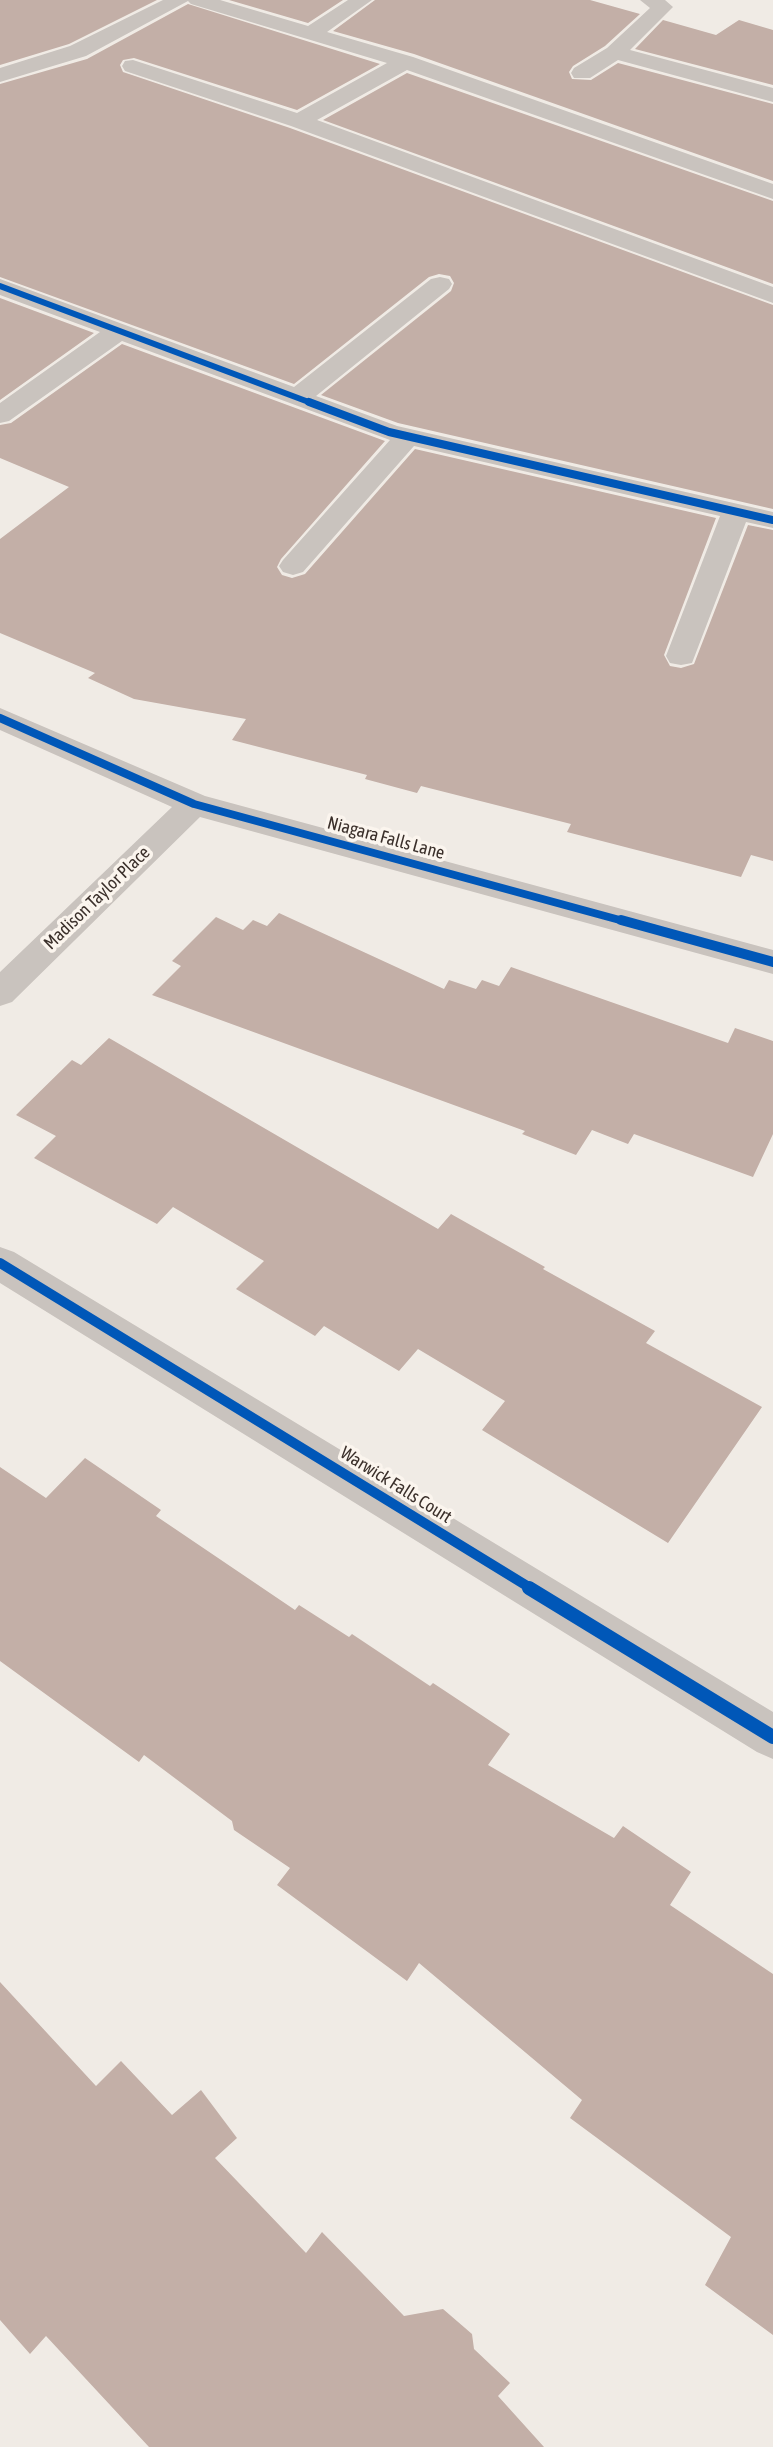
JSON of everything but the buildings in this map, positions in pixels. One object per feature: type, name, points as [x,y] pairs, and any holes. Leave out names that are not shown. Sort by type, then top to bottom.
[{"type":"street","points":[[0,75],[78,51],[179,0]]},
{"type":"street","points":[[198,0],[405,62],[773,192]]},
{"type":"street","points":[[310,33],[362,0]]},
{"type":"street","points":[[582,74],[615,53],[663,7],[650,0]]},
{"type":"street","points":[[615,53],[773,95]]},
{"type":"street","points":[[299,121],[405,62]]},
{"type":"street","points":[[133,66],[299,121],[773,296]]},
{"type":"street","points":[[298,397],[440,284]]},
{"type":"street","points":[[0,286],[389,432],[773,520]]},
{"type":"street","points":[[0,415],[120,330]]},
{"type":"street","points":[[293,566],[407,437]]},
{"type":"street","points":[[681,656],[736,512]]},
{"type":"street","name":"Niagara Falls Lane","points":[[0,718],[194,804],[773,962]]},
{"type":"street","name":"Madison Taylor Place","points":[[0,993],[194,804]]},
{"type":"street","name":"Warwick Falls Court","points":[[0,1263],[773,1737]]},
{"type":"cycle path","points":[[0,286],[389,432],[773,520]]},
{"type":"cycle path","points":[[0,718],[194,804],[773,962]]},
{"type":"cycle path","points":[[0,1263],[773,1737]]}]
